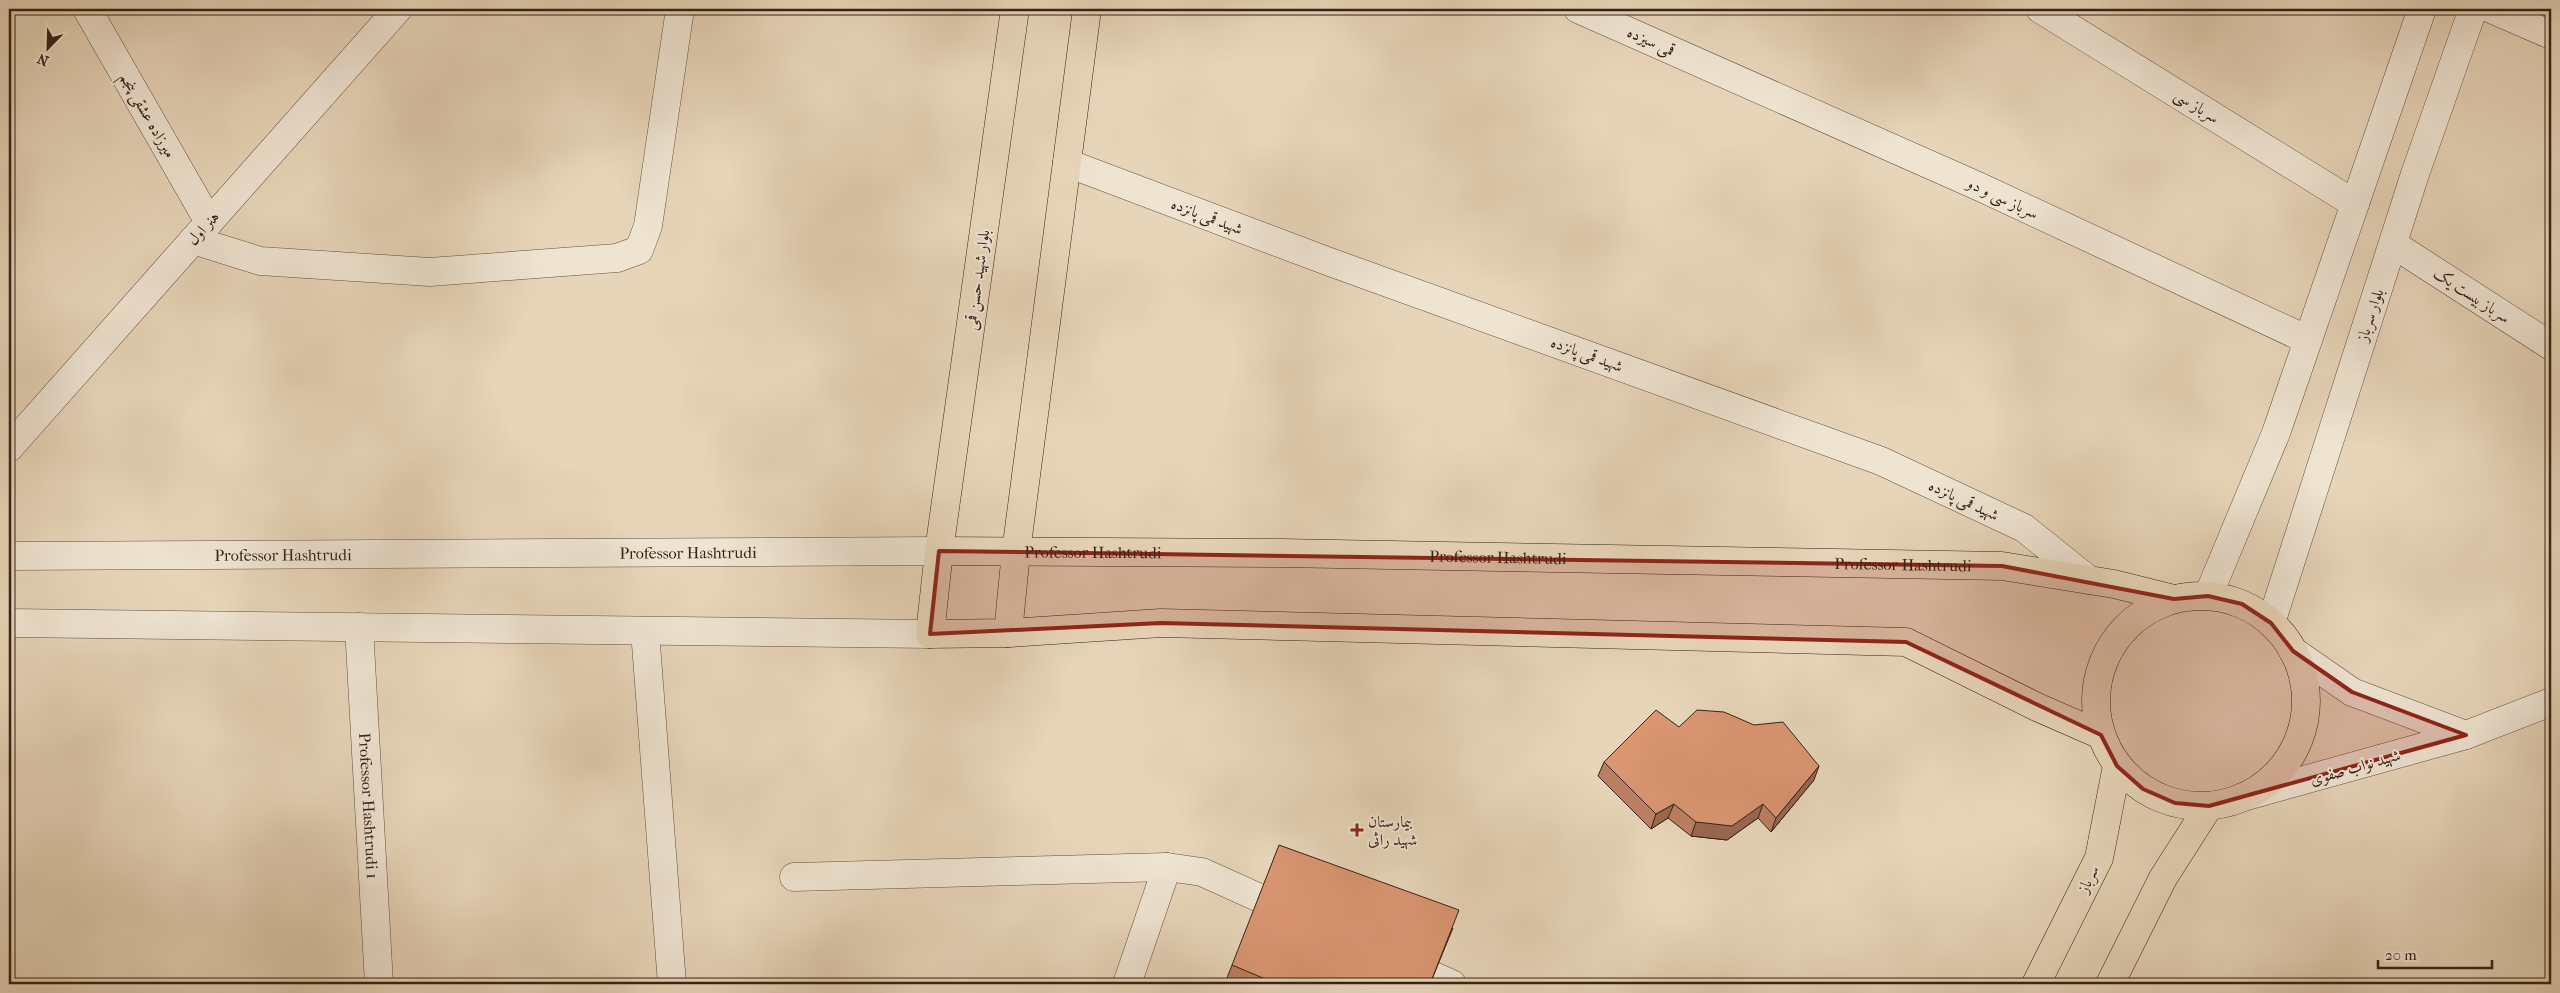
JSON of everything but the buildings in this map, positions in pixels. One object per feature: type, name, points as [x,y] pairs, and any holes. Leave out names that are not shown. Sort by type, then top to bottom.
[{"type":"main road","name":"بلوار شهید حسن قمی","points":[[930,634],[939,551],[1016,9]]},
{"type":"main road","points":[[1008,633],[1016,552],[1087,9]]},
{"type":"main road","name":"Professor Hashtrudi","points":[[939,551],[1290,553],[2002,566],[2089,580],[2174,599]]},
{"type":"main road","points":[[2208,596],[2242,604],[2272,623],[2293,651],[2305,683],[2305,718],[2297,743],[2294,751],[2273,778],[2243,797],[2209,806],[2175,803],[2143,789],[2117,766],[2101,735],[2095,701],[2101,667],[2113,644],[2117,637],[2142,613],[2174,599],[2208,596]]},
{"type":"main road","points":[[930,634],[1008,633],[1161,624],[1906,642],[2037,707],[2101,735]]},
{"type":"main road","name":"سرباز","points":[[2036,984],[2099,858],[2117,766]]},
{"type":"main road","points":[[2110,984],[2163,878],[2209,806]]},
{"type":"street","name":"میرزاده عشقی پنجم","points":[[87,9],[201,231]]},
{"type":"street","name":"هنر اول","points":[[9,448],[398,9]]},
{"type":"street","points":[[201,231],[260,261],[430,272],[617,258],[639,250],[648,226],[680,9]]},
{"type":"street","name":"قمی سیزده","points":[[1578,9],[1696,62]]},
{"type":"street","name":"سرباز سی","points":[[2040,9],[2355,204]]},
{"type":"street","points":[[2208,596],[2276,432],[2422,9]]},
{"type":"street","name":"بلوار سرباز","points":[[2272,623],[2393,244],[2473,9]]},
{"type":"street","points":[[2491,9],[2551,35]]},
{"type":"street","name":"سرباز سی و دو","points":[[1696,62],[1980,187],[2308,340]]},
{"type":"street","name":"شهید قمی پانزده","points":[[1067,163],[1327,261],[1881,461],[2024,528],[2089,580]]},
{"type":"street","name":"سرباز بیست یک","points":[[2393,244],[2551,346]]},
{"type":"street","name":"Professor Hashtrudi","points":[[9,556],[939,551]]},
{"type":"street","points":[[9,623],[930,634]]},
{"type":"street","name":"Professor Hashtrudi 1","points":[[360,627],[379,984]]},
{"type":"street","points":[[645,630],[672,984]]},
{"type":"street","points":[[2293,651],[2352,692],[2466,735]]},
{"type":"street","name":"شهید نواب صفوی","points":[[2243,797],[2466,735],[2551,702]]},
{"type":"street","points":[[1127,984],[1167,867]]},
{"type":"street","points":[[794,877],[1167,867],[1202,872],[1318,924]]},
{"type":"street","points":[[1380,952],[1452,984]]},
{"type":"highlighted area","points":[[939,551],[2002,566],[2174,599],[2208,596],[2242,604],[2271,623],[2293,651],[2352,692],[2466,735],[2209,806],[2175,803],[2143,789],[2117,766],[2101,735],[1906,642],[1161,623],[930,634]]},
{"type":"place","name":"بیمارستان شهید راثی","points":[[1357,830]]}]
